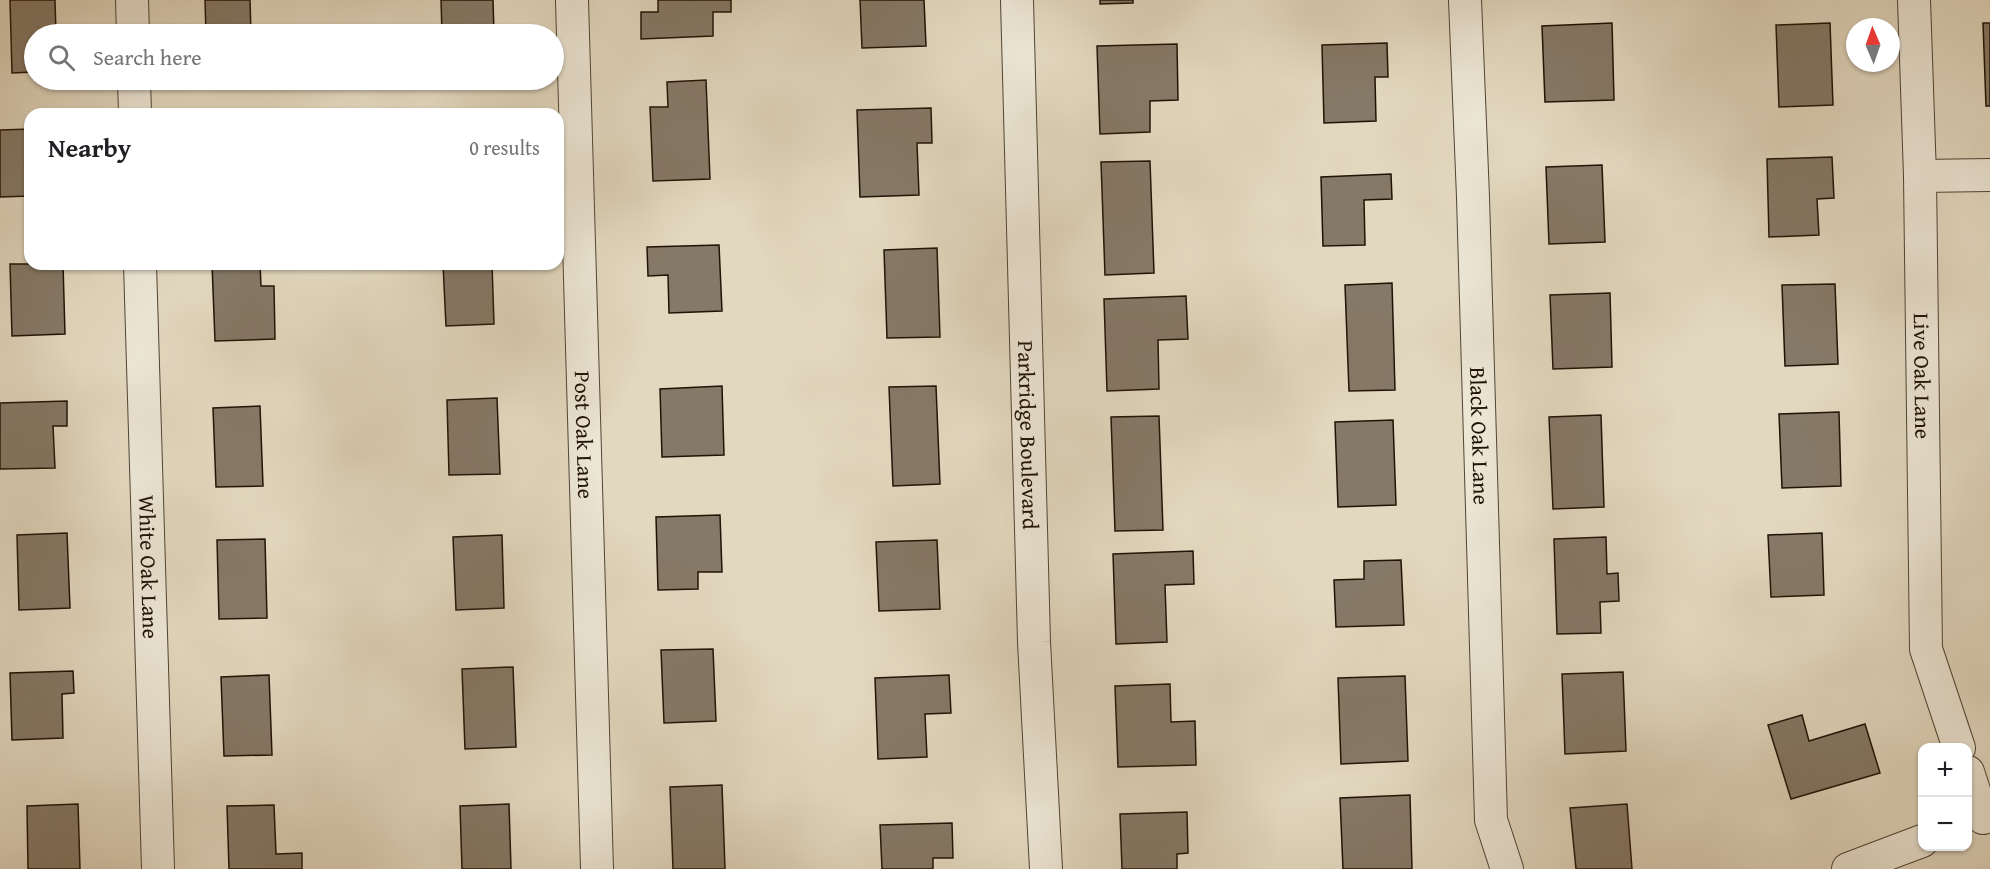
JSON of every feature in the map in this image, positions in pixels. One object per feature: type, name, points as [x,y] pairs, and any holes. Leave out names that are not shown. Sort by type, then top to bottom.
[{"type":"street","points":[[132,0],[133,24]]},
{"type":"street","name":"Post Oak Lane","points":[[572,0],[597,869]]},
{"type":"street","name":"Parkridge Boulevard","points":[[1017,0],[1034,642],[1046,869]]},
{"type":"street","name":"Black Oak Lane","points":[[1466,0],[1491,820],[1507,869]]},
{"type":"street","name":"Live Oak Lane","points":[[1914,0],[1920,176],[1926,649],[1958,743]]},
{"type":"street","points":[[134,90],[135,108]]},
{"type":"street","points":[[1920,176],[1990,175]]},
{"type":"street","name":"White Oak Lane","points":[[140,270],[158,869]]},
{"type":"street","points":[[1972,788],[1980,819]]},
{"type":"street","points":[[1848,869],[1918,843]]},
{"type":"building","points":[[10,0],[55,0],[56,24],[24,24],[24,72],[12,73]]},
{"type":"building","points":[[205,0],[250,0],[251,24],[206,24]]},
{"type":"building","points":[[441,0],[493,0],[494,24],[442,24]]},
{"type":"building","points":[[658,0],[731,0],[731,12],[713,12],[713,36],[641,39],[641,12],[658,12]]},
{"type":"building","points":[[860,0],[924,0],[926,46],[862,48]]},
{"type":"building","points":[[1100,0],[1133,0],[1133,3],[1100,4]]},
{"type":"building","points":[[1612,23],[1614,100],[1545,102],[1542,26]]},
{"type":"building","points":[[1830,23],[1833,105],[1779,107],[1776,25]]},
{"type":"building","points":[[1983,23],[1990,23],[1990,106],[1986,106]]},
{"type":"building","points":[[1387,43],[1388,77],[1375,77],[1376,121],[1324,123],[1322,45]]},
{"type":"building","points":[[1177,44],[1178,100],[1150,101],[1150,132],[1100,134],[1097,46]]},
{"type":"building","points":[[706,80],[710,179],[653,181],[650,107],[668,107],[667,82]]},
{"type":"building","points":[[931,108],[932,143],[917,143],[919,195],[860,197],[857,110]]},
{"type":"building","points":[[24,129],[24,196],[0,197],[0,130]]},
{"type":"building","points":[[1832,157],[1834,198],[1817,199],[1819,235],[1769,237],[1767,159]]},
{"type":"building","points":[[1150,161],[1154,273],[1105,275],[1101,162]]},
{"type":"building","points":[[1602,165],[1605,242],[1549,244],[1546,167]]},
{"type":"building","points":[[1391,174],[1392,199],[1364,200],[1365,245],[1323,246],[1321,177]]},
{"type":"building","points":[[719,245],[722,311],[669,313],[668,275],[648,276],[647,247]]},
{"type":"building","points":[[937,248],[940,337],[887,338],[884,250]]},
{"type":"building","points":[[10,264],[24,264],[24,270],[63,270],[65,334],[12,336]]},
{"type":"building","points":[[212,270],[260,270],[261,286],[274,286],[275,339],[215,341]]},
{"type":"building","points":[[443,270],[492,270],[494,324],[446,326]]},
{"type":"building","points":[[1392,283],[1395,390],[1349,391],[1345,285]]},
{"type":"building","points":[[1835,284],[1838,364],[1785,366],[1782,285]]},
{"type":"building","points":[[1610,293],[1612,367],[1553,369],[1550,295]]},
{"type":"building","points":[[1186,296],[1188,339],[1158,340],[1159,389],[1107,391],[1104,299]]},
{"type":"building","points":[[722,386],[724,455],[662,457],[660,389]]},
{"type":"building","points":[[936,386],[940,484],[893,486],[889,387]]},
{"type":"building","points":[[497,398],[500,474],[449,475],[447,400]]},
{"type":"building","points":[[67,401],[67,426],[53,426],[55,468],[0,469],[0,403]]},
{"type":"building","points":[[260,406],[263,486],[216,487],[213,408]]},
{"type":"building","points":[[1839,412],[1841,486],[1782,488],[1779,414]]},
{"type":"building","points":[[1601,415],[1604,507],[1553,509],[1549,417]]},
{"type":"building","points":[[1159,416],[1163,530],[1115,531],[1111,417]]},
{"type":"building","points":[[1393,420],[1396,505],[1338,507],[1335,422]]},
{"type":"building","points":[[720,515],[722,572],[698,572],[698,589],[658,590],[656,517]]},
{"type":"building","points":[[67,533],[70,608],[19,610],[17,535]]},
{"type":"building","points":[[1822,533],[1824,595],[1771,597],[1768,535]]},
{"type":"building","points":[[502,535],[504,608],[456,610],[453,537]]},
{"type":"building","points":[[1606,537],[1607,574],[1618,573],[1619,601],[1600,602],[1601,633],[1557,634],[1554,539]]},
{"type":"building","points":[[265,539],[267,618],[219,619],[217,540]]},
{"type":"building","points":[[937,540],[940,609],[879,611],[876,542]]},
{"type":"building","points":[[1193,551],[1194,584],[1165,585],[1167,642],[1116,644],[1113,554]]},
{"type":"building","points":[[1401,560],[1404,625],[1336,627],[1334,580],[1364,579],[1364,561]]},
{"type":"building","points":[[713,649],[716,721],[664,723],[661,650]]},
{"type":"building","points":[[513,667],[516,747],[465,749],[462,669]]},
{"type":"building","points":[[73,671],[74,693],[62,694],[63,738],[12,740],[10,673]]},
{"type":"building","points":[[1623,672],[1626,751],[1565,754],[1562,674]]},
{"type":"building","points":[[269,675],[272,755],[224,756],[221,677]]},
{"type":"building","points":[[949,675],[951,713],[925,714],[927,757],[878,759],[875,678]]},
{"type":"building","points":[[1405,676],[1408,761],[1341,764],[1338,678]]},
{"type":"building","points":[[1170,684],[1171,722],[1195,721],[1196,765],[1118,767],[1115,686]]},
{"type":"building","points":[[1802,715],[1809,741],[1865,724],[1880,773],[1791,799],[1768,725]]},
{"type":"building","points":[[722,785],[725,869],[673,869],[670,787]]},
{"type":"building","points":[[1410,795],[1412,869],[1343,869],[1340,798]]},
{"type":"building","points":[[78,804],[80,869],[28,869],[27,806]]},
{"type":"building","points":[[509,804],[511,869],[462,869],[460,806]]},
{"type":"building","points":[[1627,804],[1632,869],[1576,869],[1570,808]]},
{"type":"building","points":[[274,805],[276,854],[302,853],[302,869],[229,869],[227,806]]},
{"type":"building","points":[[1187,812],[1188,853],[1177,854],[1177,869],[1122,869],[1120,814]]},
{"type":"building","points":[[952,823],[953,858],[933,858],[933,869],[882,869],[880,825]]}]
